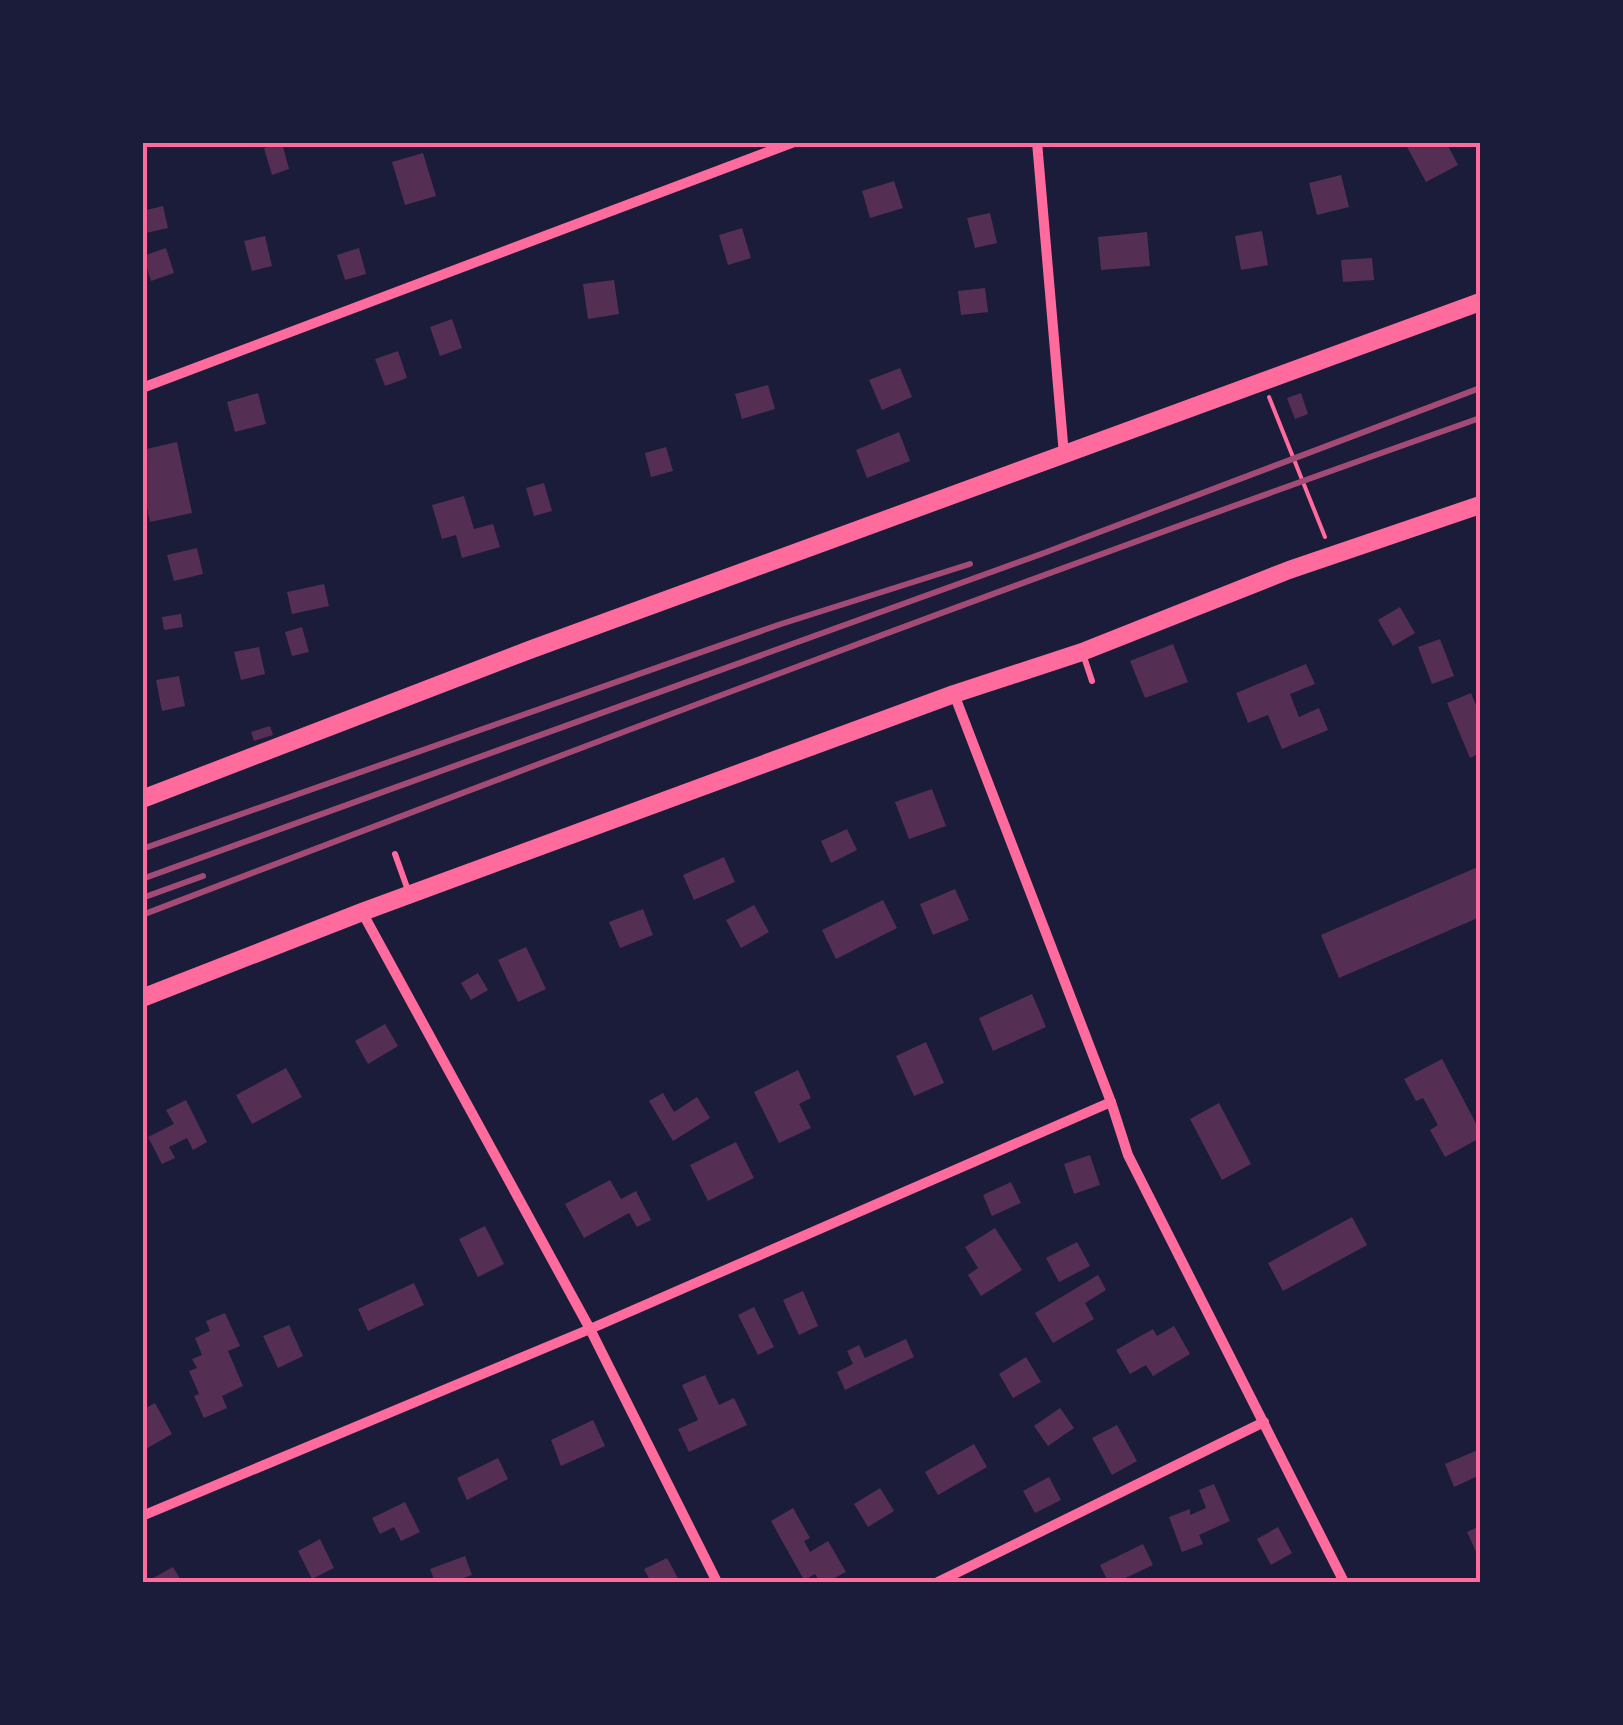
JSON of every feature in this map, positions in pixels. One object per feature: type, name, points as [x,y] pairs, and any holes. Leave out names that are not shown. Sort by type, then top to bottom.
[{"type":"main road","points":[[142,799],[550,642],[1480,302]]},
{"type":"main road","points":[[142,998],[410,894],[954,694],[1082,652],[1332,556],[1480,506]]},
{"type":"street","points":[[142,388],[794,142]]},
{"type":"street","points":[[1037,142],[1064,456]]},
{"type":"street","points":[[954,694],[1128,1154],[1344,1582]]},
{"type":"street","points":[[362,912],[590,1329],[717,1582]]},
{"type":"street","points":[[142,1516],[590,1329],[1111,1102]]},
{"type":"street","points":[[938,1582],[1264,1422]]},
{"type":"lane","points":[[1082,652],[1092,681]]},
{"type":"lane","points":[[395,854],[410,894]]},
{"type":"path","points":[[1263,382],[1332,556]]},
{"type":"building","points":[[1416,142],[1446,142],[1458,165],[1426,182],[1407,147]]},
{"type":"building","points":[[282,143],[289,169],[272,175],[264,148]]},
{"type":"building","points":[[423,153],[436,196],[405,205],[392,162]]},
{"type":"building","points":[[1341,175],[1349,207],[1317,215],[1309,183]]},
{"type":"building","points":[[894,181],[903,208],[870,218],[862,191]]},
{"type":"building","points":[[163,206],[168,228],[142,234],[142,211]]},
{"type":"building","points":[[990,213],[997,243],[975,248],[967,218]]},
{"type":"building","points":[[742,228],[751,258],[728,265],[719,235]]},
{"type":"building","points":[[1262,231],[1268,265],[1241,270],[1235,236]]},
{"type":"building","points":[[1147,232],[1150,266],[1101,270],[1098,237]]},
{"type":"building","points":[[265,236],[272,266],[252,271],[244,241]]},
{"type":"building","points":[[166,248],[174,273],[151,281],[143,256]]},
{"type":"building","points":[[359,248],[366,274],[345,280],[337,255]]},
{"type":"building","points":[[1372,258],[1374,280],[1343,282],[1341,260]]},
{"type":"building","points":[[614,280],[619,314],[588,319],[583,284]]},
{"type":"building","points":[[985,288],[988,312],[961,315],[958,291]]},
{"type":"building","points":[[452,319],[462,348],[440,356],[430,327]]},
{"type":"building","points":[[398,351],[407,378],[385,386],[375,359]]},
{"type":"building","points":[[900,368],[912,397],[882,410],[869,380]]},
{"type":"building","points":[[768,385],[775,409],[742,419],[735,394]]},
{"type":"building","points":[[258,393],[266,424],[235,432],[227,402]]},
{"type":"building","points":[[1301,393],[1308,414],[1295,419],[1287,398]]},
{"type":"building","points":[[899,432],[910,461],[867,478],[856,450]]},
{"type":"building","points":[[177,442],[192,513],[150,522],[142,485],[142,450]]},
{"type":"building","points":[[666,447],[673,471],[651,477],[645,453]]},
{"type":"building","points":[[544,483],[552,511],[534,516],[526,488]]},
{"type":"building","points":[[464,496],[474,529],[493,524],[500,547],[462,558],[456,535],[442,539],[432,505]]},
{"type":"building","points":[[197,548],[203,574],[174,581],[167,555]]},
{"type":"building","points":[[324,584],[329,606],[292,614],[287,592]]},
{"type":"building","points":[[1400,607],[1415,633],[1393,646],[1378,620]]},
{"type":"building","points":[[181,614],[183,627],[164,630],[162,617]]},
{"type":"building","points":[[302,627],[309,652],[292,656],[285,632]]},
{"type":"building","points":[[1440,639],[1454,676],[1432,684],[1418,647]]},
{"type":"building","points":[[1173,644],[1188,682],[1145,698],[1130,661]]},
{"type":"building","points":[[259,647],[265,674],[241,680],[234,652]]},
{"type":"building","points":[[1306,664],[1315,684],[1290,694],[1299,717],[1319,708],[1328,730],[1282,749],[1268,715],[1248,723],[1236,693]]},
{"type":"building","points":[[179,676],[185,706],[162,711],[156,680]]},
{"type":"building","points":[[1471,693],[1480,715],[1480,753],[1470,758],[1447,703]]},
{"type":"building","points":[[270,726],[273,735],[254,741],[251,732]]},
{"type":"building","points":[[932,789],[946,826],[909,839],[895,802]]},
{"type":"building","points":[[847,829],[857,850],[831,863],[821,841]]},
{"type":"building","points":[[724,857],[735,882],[694,900],[683,875]]},
{"type":"building","points":[[1480,866],[1480,917],[1339,978],[1321,935]]},
{"type":"building","points":[[955,889],[969,920],[933,935],[920,904]]},
{"type":"building","points":[[883,900],[897,928],[836,959],[822,930]]},
{"type":"building","points":[[754,905],[769,932],[741,948],[726,920]]},
{"type":"building","points":[[643,909],[653,935],[620,948],[609,922]]},
{"type":"building","points":[[526,947],[546,989],[518,1002],[498,960]]},
{"type":"building","points":[[478,973],[488,990],[471,1000],[461,983]]},
{"type":"building","points":[[1032,994],[1046,1027],[993,1051],[979,1018]]},
{"type":"building","points":[[385,1024],[398,1046],[368,1064],[355,1041]]},
{"type":"building","points":[[926,1042],[944,1083],[914,1096],[896,1056]]},
{"type":"building","points":[[1442,1059],[1480,1131],[1480,1138],[1445,1157],[1430,1130],[1438,1125],[1423,1098],[1416,1101],[1404,1079]]},
{"type":"building","points":[[286,1068],[302,1097],[252,1124],[236,1095]]},
{"type":"building","points":[[798,1070],[811,1098],[799,1104],[811,1128],[779,1143],[754,1092]]},
{"type":"building","points":[[663,1093],[674,1112],[697,1097],[710,1118],[673,1141],[649,1101]]},
{"type":"building","points":[[186,1100],[207,1142],[193,1150],[187,1138],[169,1147],[175,1158],[162,1164],[148,1137],[174,1124],[166,1110]]},
{"type":"building","points":[[1219,1103],[1251,1164],[1222,1180],[1190,1119]]},
{"type":"building","points":[[736,1142],[754,1178],[708,1201],[690,1165]]},
{"type":"building","points":[[1090,1155],[1100,1185],[1074,1194],[1064,1164]]},
{"type":"building","points":[[610,1180],[621,1199],[636,1191],[651,1220],[637,1227],[629,1213],[584,1238],[565,1204]]},
{"type":"building","points":[[1011,1182],[1021,1203],[992,1216],[983,1195]]},
{"type":"building","points":[[1352,1217],[1367,1245],[1283,1291],[1268,1263]]},
{"type":"building","points":[[485,1226],[504,1264],[478,1277],[459,1239]]},
{"type":"building","points":[[995,1228],[1022,1270],[981,1296],[968,1275],[978,1268],[965,1247]]},
{"type":"building","points":[[1077,1242],[1090,1266],[1059,1282],[1046,1258]]},
{"type":"building","points":[[1098,1275],[1106,1290],[1085,1303],[1094,1319],[1053,1343],[1035,1313]]},
{"type":"building","points":[[414,1283],[424,1305],[368,1331],[358,1309]]},
{"type":"building","points":[[803,1291],[818,1326],[799,1335],[783,1300]]},
{"type":"building","points":[[754,1307],[774,1347],[758,1355],[738,1315]]},
{"type":"building","points":[[225,1313],[240,1346],[228,1351],[243,1386],[222,1396],[227,1408],[204,1418],[189,1371],[197,1368],[192,1359],[202,1355],[195,1338],[210,1331],[206,1321]]},
{"type":"building","points":[[289,1325],[303,1356],[278,1368],[263,1336]]},
{"type":"building","points":[[1174,1326],[1190,1354],[1153,1376],[1146,1365],[1130,1374],[1116,1350],[1153,1329],[1157,1336]]},
{"type":"building","points":[[906,1339],[914,1357],[845,1390],[837,1372],[853,1364],[847,1351],[859,1345],[865,1358]]},
{"type":"building","points":[[1026,1357],[1041,1382],[1013,1398],[999,1374]]},
{"type":"building","points":[[705,1375],[719,1405],[734,1398],[747,1425],[689,1452],[678,1429],[698,1420],[682,1385]]},
{"type":"building","points":[[155,1403],[172,1434],[144,1450],[142,1410]]},
{"type":"building","points":[[1060,1408],[1074,1428],[1048,1446],[1034,1426]]},
{"type":"building","points":[[593,1420],[605,1446],[561,1466],[551,1440]]},
{"type":"building","points":[[1117,1425],[1137,1461],[1112,1475],[1092,1438]]},
{"type":"building","points":[[974,1444],[987,1467],[938,1495],[925,1472]]},
{"type":"building","points":[[1480,1449],[1480,1475],[1454,1487],[1445,1464]]},
{"type":"building","points":[[498,1458],[508,1479],[467,1500],[457,1478]]},
{"type":"building","points":[[1049,1477],[1061,1500],[1035,1513],[1023,1491]]},
{"type":"building","points":[[1214,1484],[1230,1521],[1199,1535],[1203,1544],[1182,1552],[1169,1517],[1190,1509],[1190,1515],[1206,1508],[1199,1490]]},
{"type":"building","points":[[880,1488],[894,1511],[868,1527],[854,1504]]},
{"type":"building","points":[[405,1502],[420,1532],[401,1541],[394,1527],[380,1534],[372,1518]]},
{"type":"building","points":[[793,1508],[810,1538],[804,1541],[810,1552],[828,1541],[846,1572],[827,1582],[820,1582],[815,1574],[804,1580],[771,1521]]},
{"type":"building","points":[[1480,1526],[1480,1552],[1477,1554],[1467,1532]]},
{"type":"building","points":[[1278,1527],[1292,1553],[1271,1565],[1257,1539]]},
{"type":"building","points":[[320,1539],[334,1568],[312,1579],[298,1551]]},
{"type":"building","points":[[1143,1544],[1153,1565],[1117,1582],[1108,1582],[1100,1565]]},
{"type":"building","points":[[465,1556],[472,1575],[452,1582],[435,1582],[430,1569]]},
{"type":"building","points":[[667,1558],[680,1582],[651,1582],[644,1569]]},
{"type":"building","points":[[173,1567],[182,1582],[146,1582]]},
{"type":"railway","points":[[142,879],[1044,553],[1480,388]]},
{"type":"railway","points":[[142,915],[977,600],[1480,418]]},
{"type":"railway","points":[[142,849],[781,624],[970,564]]},
{"type":"railway","points":[[142,898],[203,876]]}]
